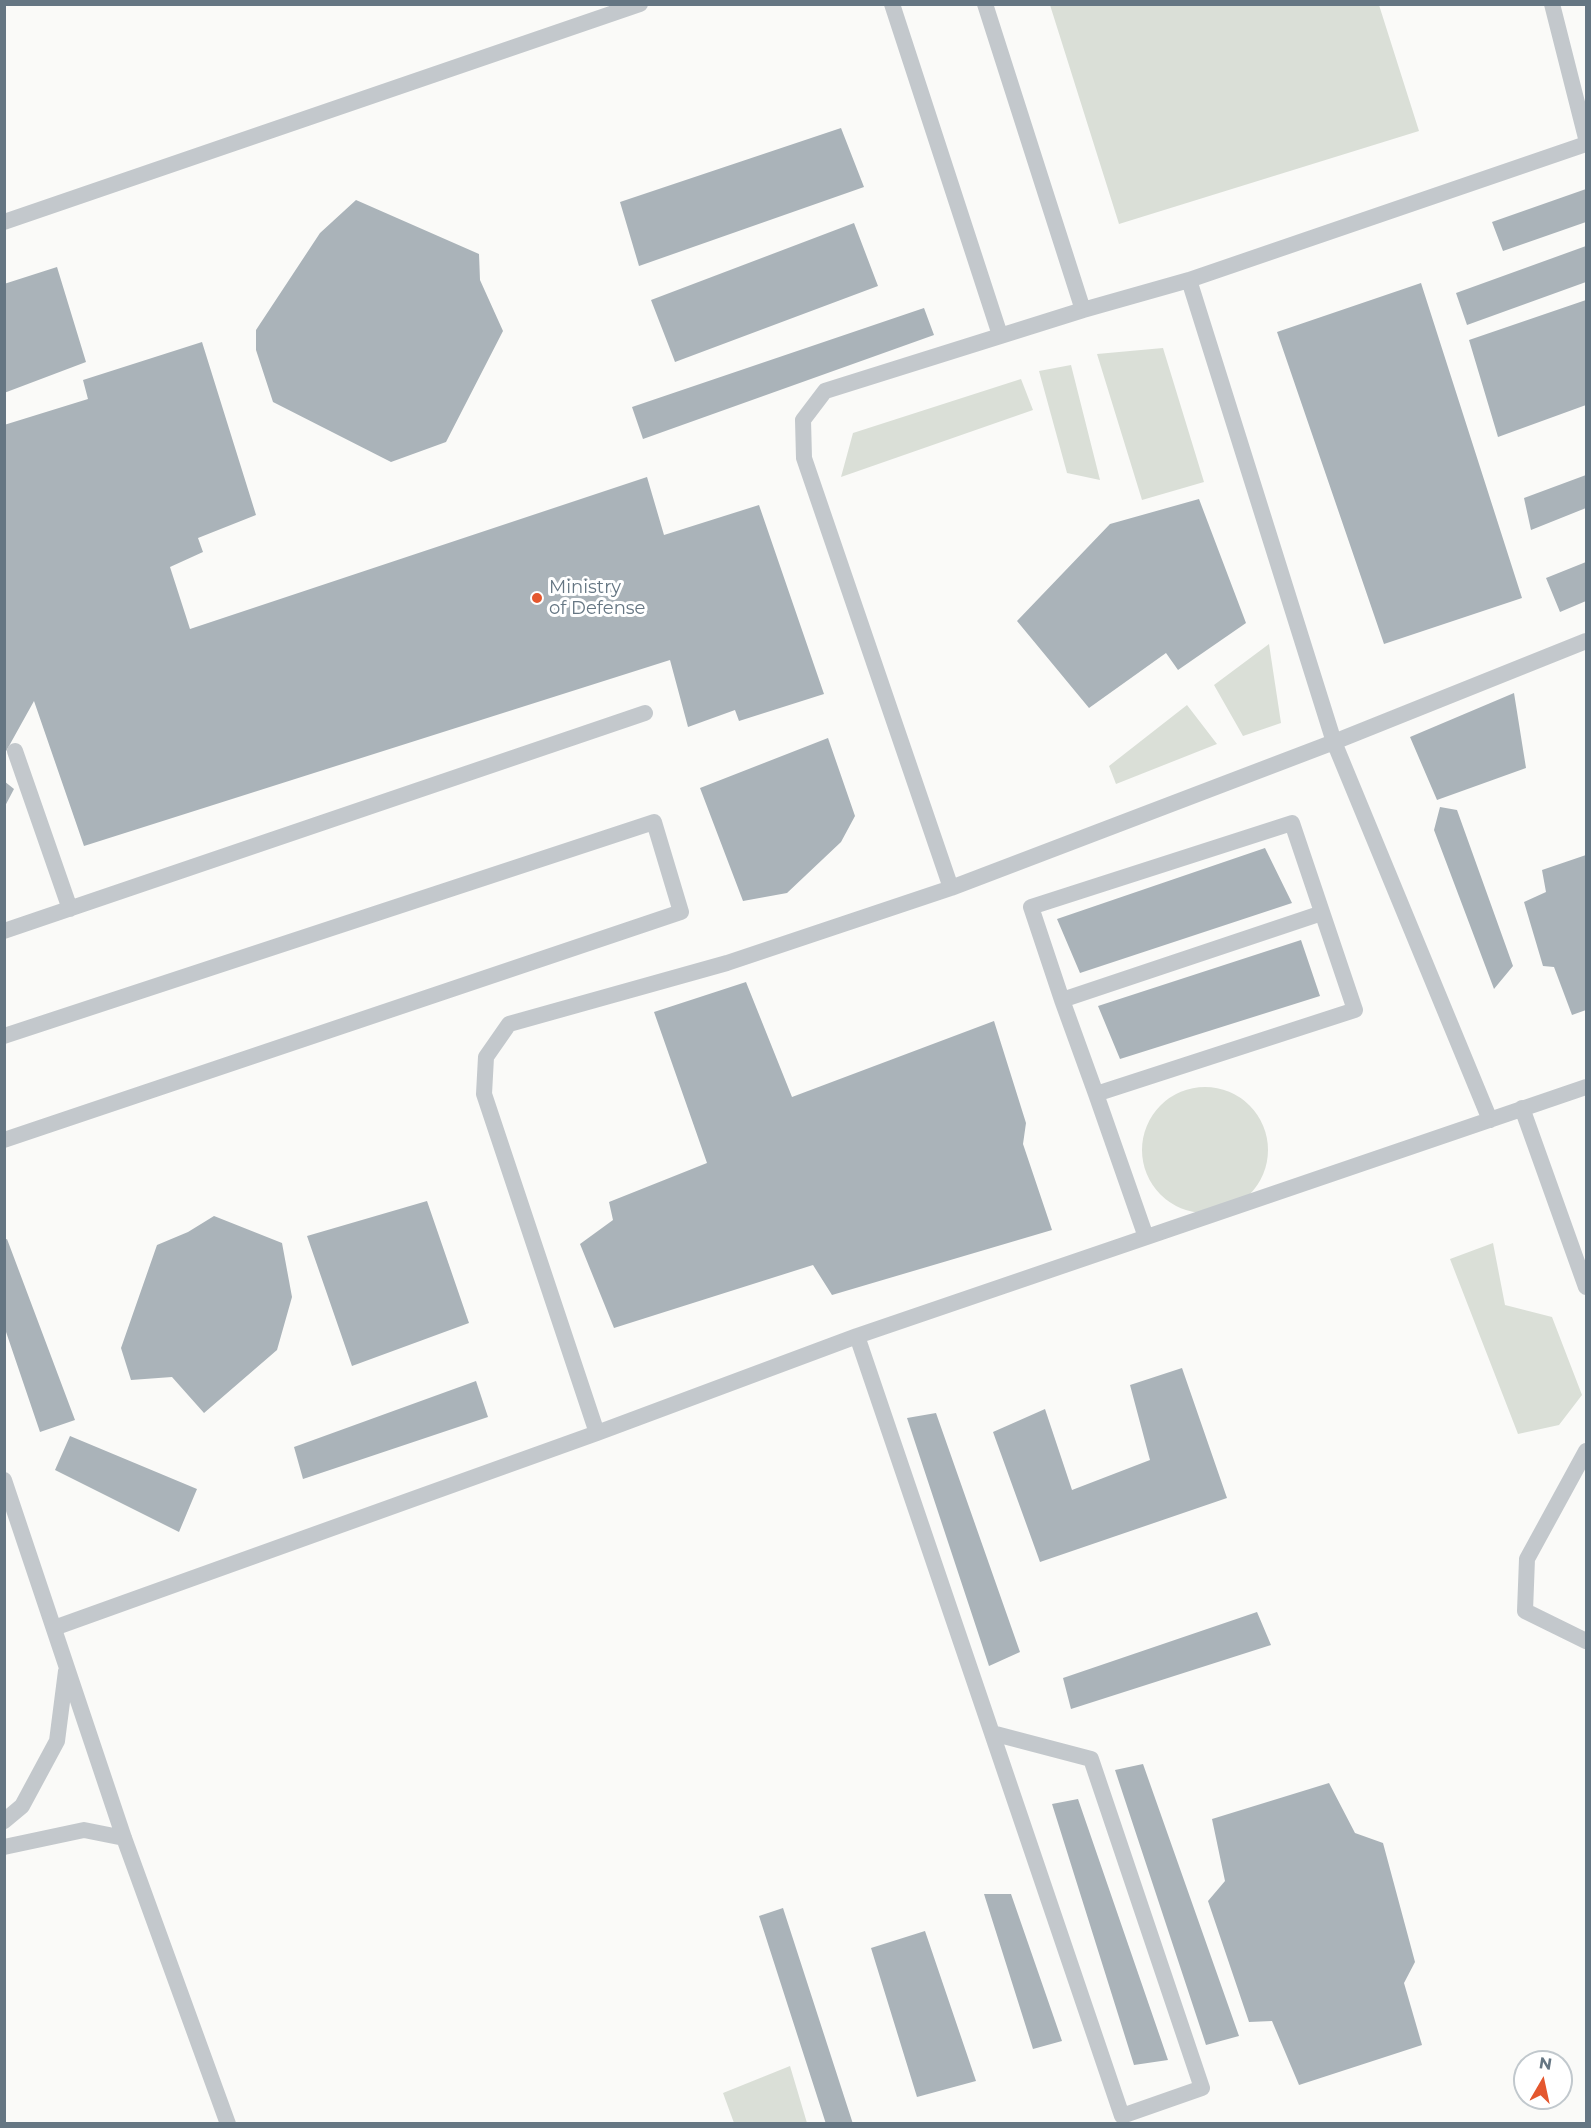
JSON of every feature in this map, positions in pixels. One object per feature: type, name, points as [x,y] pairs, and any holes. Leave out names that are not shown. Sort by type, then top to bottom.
[{"type":"lane","points":[[4,222],[640,4]]},
{"type":"lane","points":[[892,4],[1000,336]]},
{"type":"lane","points":[[985,4],[1083,310]]},
{"type":"lane","points":[[1552,4],[1587,138]]},
{"type":"lane","points":[[951,888],[804,458],[804,420],[825,391],[1083,310],[1189,280],[1587,144]]},
{"type":"lane","points":[[1189,280],[1334,742],[1490,1120]]},
{"type":"lane","points":[[597,1433],[484,1094],[486,1057],[509,1024],[727,963],[951,888],[1334,742],[1587,641]]},
{"type":"lane","points":[[4,932],[645,713]]},
{"type":"lane","points":[[15,752],[70,909]]},
{"type":"lane","points":[[4,1036],[654,822],[681,912],[4,1140]]},
{"type":"lane","points":[[1096,1094],[1355,1010],[1292,823],[1031,908],[1062,1000],[1146,1237]]},
{"type":"lane","points":[[1062,1000],[1322,913]]},
{"type":"lane","points":[[54,1628],[597,1433],[857,1336],[1587,1087]]},
{"type":"lane","points":[[1522,1108],[1587,1287]]},
{"type":"lane","points":[[857,1336],[1122,2116],[1202,2088],[1091,1759],[992,1733]]},
{"type":"lane","points":[[1587,1451],[1527,1559],[1525,1611],[1587,1641]]},
{"type":"lane","points":[[4,1480],[124,1838],[228,2124]]},
{"type":"lane","points":[[4,1821],[22,1806],[57,1741],[67,1667]]},
{"type":"lane","points":[[4,1847],[84,1830],[124,1838]]},
{"type":"shaded area","points":[[1050,5],[1379,5],[1419,131],[1119,224]]},
{"type":"shaded area","points":[[1163,348],[1204,482],[1142,500],[1097,354]]},
{"type":"shaded area","points":[[1071,365],[1100,480],[1067,473],[1039,371]]},
{"type":"shaded area","points":[[1021,379],[1033,410],[841,477],[853,433]]},
{"type":"shaded area","points":[[1269,644],[1281,723],[1243,736],[1214,685]]},
{"type":"shaded area","points":[[1187,705],[1217,744],[1116,784],[1109,766]]},
{"type":"shaded area","points":[[1205,1087],[1229,1092],[1250,1105],[1263,1126],[1268,1150],[1263,1174],[1250,1195],[1229,1208],[1205,1213],[1181,1208],[1160,1195],[1147,1174],[1142,1150],[1147,1126],[1160,1105],[1181,1092]]},
{"type":"shaded area","points":[[1493,1243],[1505,1305],[1552,1317],[1582,1395],[1559,1425],[1518,1434],[1450,1259]]},
{"type":"shaded area","points":[[790,2066],[807,2123],[734,2123],[723,2093]]},
{"type":"building","points":[[841,128],[864,187],[639,266],[620,202]]},
{"type":"building","points":[[1586,189],[1586,222],[1503,251],[1492,222]]},
{"type":"building","points":[[356,200],[479,254],[480,280],[503,331],[446,442],[391,462],[273,402],[256,350],[256,330],[320,233]]},
{"type":"building","points":[[854,223],[878,286],[675,362],[651,300]]},
{"type":"building","points":[[1586,246],[1586,282],[1467,325],[1456,293]]},
{"type":"building","points":[[57,267],[86,362],[4,393],[4,284]]},
{"type":"building","points":[[1421,283],[1522,598],[1384,644],[1277,332]]},
{"type":"building","points":[[1586,300],[1586,405],[1498,437],[1469,340]]},
{"type":"building","points":[[924,308],[934,335],[643,439],[632,407]]},
{"type":"building","name":"Ministry of Defense","points":[[202,342],[256,515],[198,538],[203,552],[170,567],[190,629],[647,477],[664,535],[759,505],[824,694],[739,721],[735,710],[688,727],[670,660],[84,846],[34,701],[4,755],[4,425],[88,399],[83,380]]},
{"type":"building","points":[[1586,475],[1586,508],[1531,530],[1524,498]]},
{"type":"building","points":[[1199,499],[1246,623],[1178,670],[1166,653],[1089,708],[1017,621],[1110,524]]},
{"type":"building","points":[[1586,562],[1586,601],[1560,612],[1546,578]]},
{"type":"building","points":[[1514,693],[1526,768],[1437,800],[1410,737]]},
{"type":"building","points":[[828,738],[855,816],[841,842],[787,893],[743,901],[700,788]]},
{"type":"building","points":[[4,781],[14,789],[4,808]]},
{"type":"building","points":[[1440,807],[1457,810],[1513,966],[1494,989],[1434,830]]},
{"type":"building","points":[[1265,848],[1292,903],[1080,973],[1057,919]]},
{"type":"building","points":[[1586,855],[1586,1010],[1572,1015],[1554,967],[1543,966],[1524,902],[1546,892],[1542,870]]},
{"type":"building","points":[[1301,940],[1320,996],[1120,1059],[1098,1006]]},
{"type":"building","points":[[746,982],[792,1097],[994,1021],[1026,1123],[1023,1144],[1052,1230],[832,1295],[813,1265],[614,1328],[580,1244],[613,1220],[609,1202],[707,1163],[654,1012]]},
{"type":"building","points":[[427,1201],[469,1323],[352,1366],[307,1236]]},
{"type":"building","points":[[214,1216],[282,1243],[292,1297],[277,1350],[204,1413],[172,1377],[131,1380],[121,1348],[157,1245],[188,1232]]},
{"type":"building","points":[[7,1239],[75,1420],[40,1432],[4,1326],[4,1240]]},
{"type":"building","points":[[1182,1368],[1227,1498],[1040,1562],[993,1432],[1045,1409],[1072,1490],[1150,1460],[1130,1385]]},
{"type":"building","points":[[476,1381],[488,1417],[303,1479],[294,1447]]},
{"type":"building","points":[[936,1413],[1020,1652],[989,1666],[907,1418]]},
{"type":"building","points":[[70,1436],[197,1489],[179,1532],[55,1470]]},
{"type":"building","points":[[1257,1612],[1271,1645],[1071,1709],[1063,1678]]},
{"type":"building","points":[[1143,1764],[1239,2036],[1206,2045],[1115,1770]]},
{"type":"building","points":[[1329,1783],[1355,1833],[1383,1843],[1415,1962],[1404,1983],[1422,2045],[1299,2085],[1272,2021],[1249,2022],[1208,1901],[1225,1881],[1212,1819]]},
{"type":"building","points":[[1078,1799],[1168,2060],[1134,2065],[1052,1804]]},
{"type":"building","points":[[984,1894],[1011,1894],[1062,2041],[1033,2049]]},
{"type":"building","points":[[783,1908],[853,2124],[826,2124],[759,1916]]},
{"type":"building","points":[[925,1931],[976,2081],[917,2097],[871,1948]]},
{"type":"place","name":"Ministry of Defense","points":[[537,598]]}]
